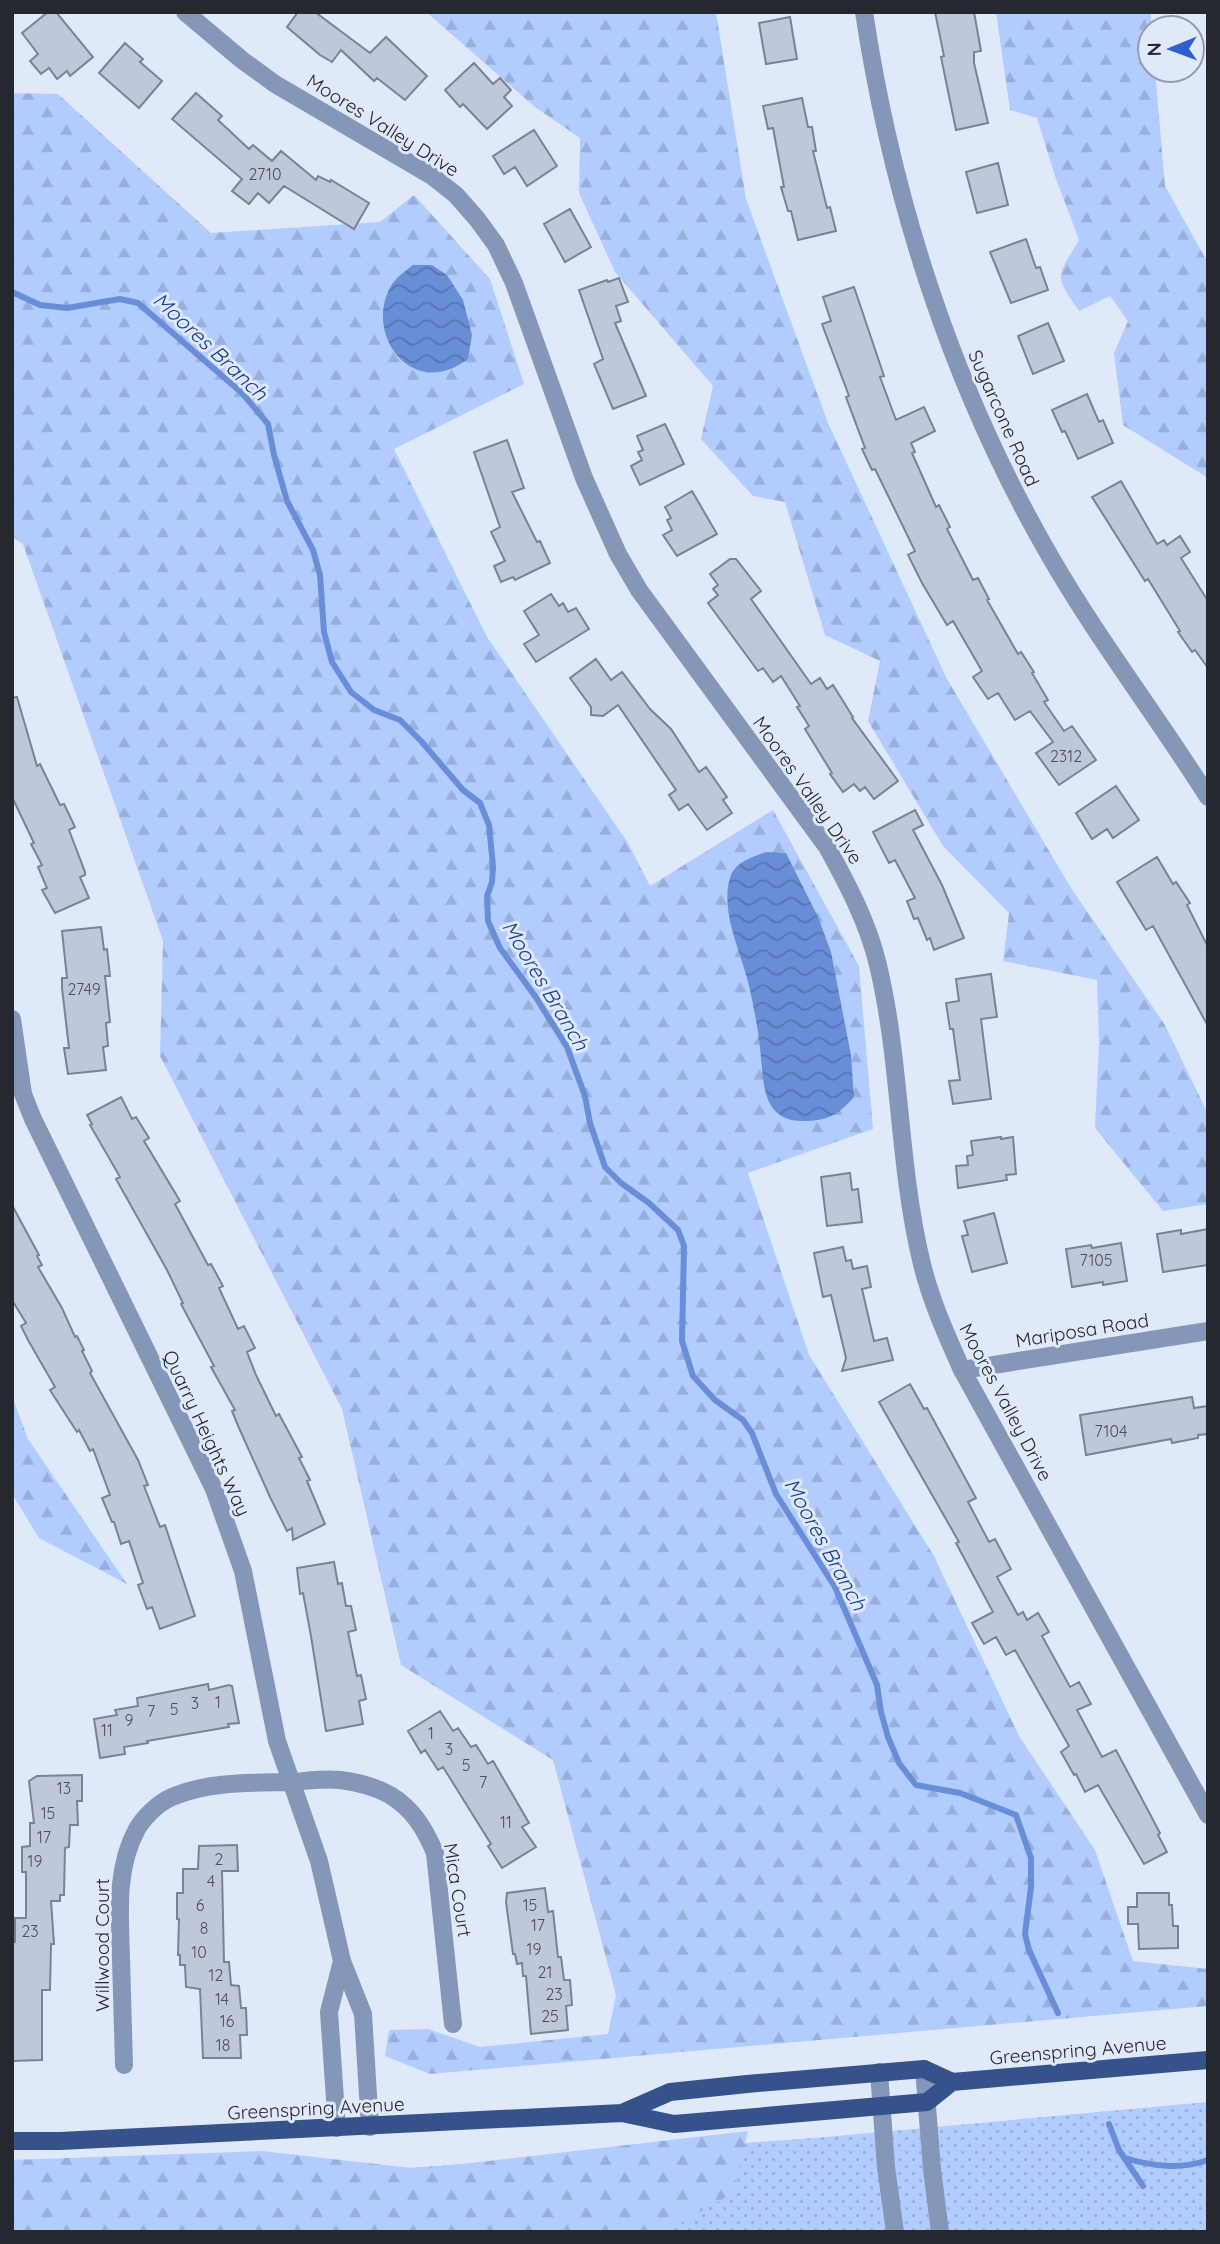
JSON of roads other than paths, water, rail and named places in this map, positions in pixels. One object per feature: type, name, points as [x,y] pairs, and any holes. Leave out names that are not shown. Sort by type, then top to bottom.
[{"type":"main road","name":"Greenspring Avenue","points":[[622,2113],[670,2092],[879,2073],[924,2069],[952,2082],[1208,2060]]},
{"type":"main road","points":[[927,2102],[952,2082]]},
{"type":"main road","name":"Greenspring Avenue","points":[[12,2141],[370,2127],[622,2113],[674,2124],[927,2102]]},
{"type":"street","name":"Moores Valley Drive","points":[[185,12],[242,60],[275,83],[432,176],[456,195],[496,245],[514,283],[584,478],[618,554],[639,590],[827,847],[849,887],[866,928],[880,976],[921,1258],[929,1291],[962,1370],[1208,1815]]},
{"type":"street","name":"Sugarcone Road","points":[[864,12],[870,56],[893,165],[949,346],[983,428],[1052,560],[1208,797]]},
{"type":"street","name":"Quarry Heights Way","points":[[12,1019],[23,1094],[33,1119],[214,1489],[243,1571],[274,1729],[319,1861],[342,1961],[363,2014],[370,2127]]},
{"type":"street","name":"Mariposa Road","points":[[962,1370],[1208,1331]]},
{"type":"street","name":"Mica Court","points":[[292,1782],[337,1780],[365,1785],[389,1794],[410,1810],[426,1832],[435,1853],[439,1878],[453,2024]]},
{"type":"street","name":"Willwood Court","points":[[124,2065],[120,1896],[122,1868],[139,1826],[169,1798],[191,1790],[217,1785],[292,1782]]},
{"type":"street","name":"Quarry Heights Way","points":[[337,2128],[329,2012],[342,1961]]},
{"type":"street","points":[[924,2069],[940,2232]]},
{"type":"street","points":[[879,2073],[895,2232]]},
{"type":"water","points":[[413,265],[432,265],[447,275],[463,300],[472,335],[468,359],[446,370],[427,372],[409,366],[396,353],[387,337],[383,318],[386,298],[396,279]]},
{"type":"water","points":[[766,852],[786,853],[818,917],[831,952],[851,1055],[854,1097],[837,1113],[819,1120],[789,1119],[779,1114],[767,1096],[750,990],[729,918],[728,889],[731,875],[741,863]]},
{"type":"waterway","name":"Moores Branch","points":[[12,292],[40,305],[67,308],[120,299],[138,303],[242,393],[268,424],[287,501],[313,550],[320,575],[324,632],[332,662],[351,692],[374,710],[400,720],[463,790],[480,803],[489,825],[493,866],[492,882],[487,896],[488,921],[500,948],[567,1047],[585,1096],[590,1123],[605,1167],[678,1230],[684,1246],[682,1341],[693,1376],[715,1400],[743,1420],[752,1433],[776,1494],[835,1587],[877,1685],[888,1737],[899,1763],[916,1785],[960,1793],[1016,1815],[1031,1858],[1031,1887],[1025,1934],[1029,1950],[1058,2013]]},
{"type":"waterway","name":"Moores Branch","points":[[1109,2124],[1119,2150],[1143,2186]]},
{"type":"waterway","points":[[1125,2158],[1166,2166],[1188,2165],[1208,2160]]}]
